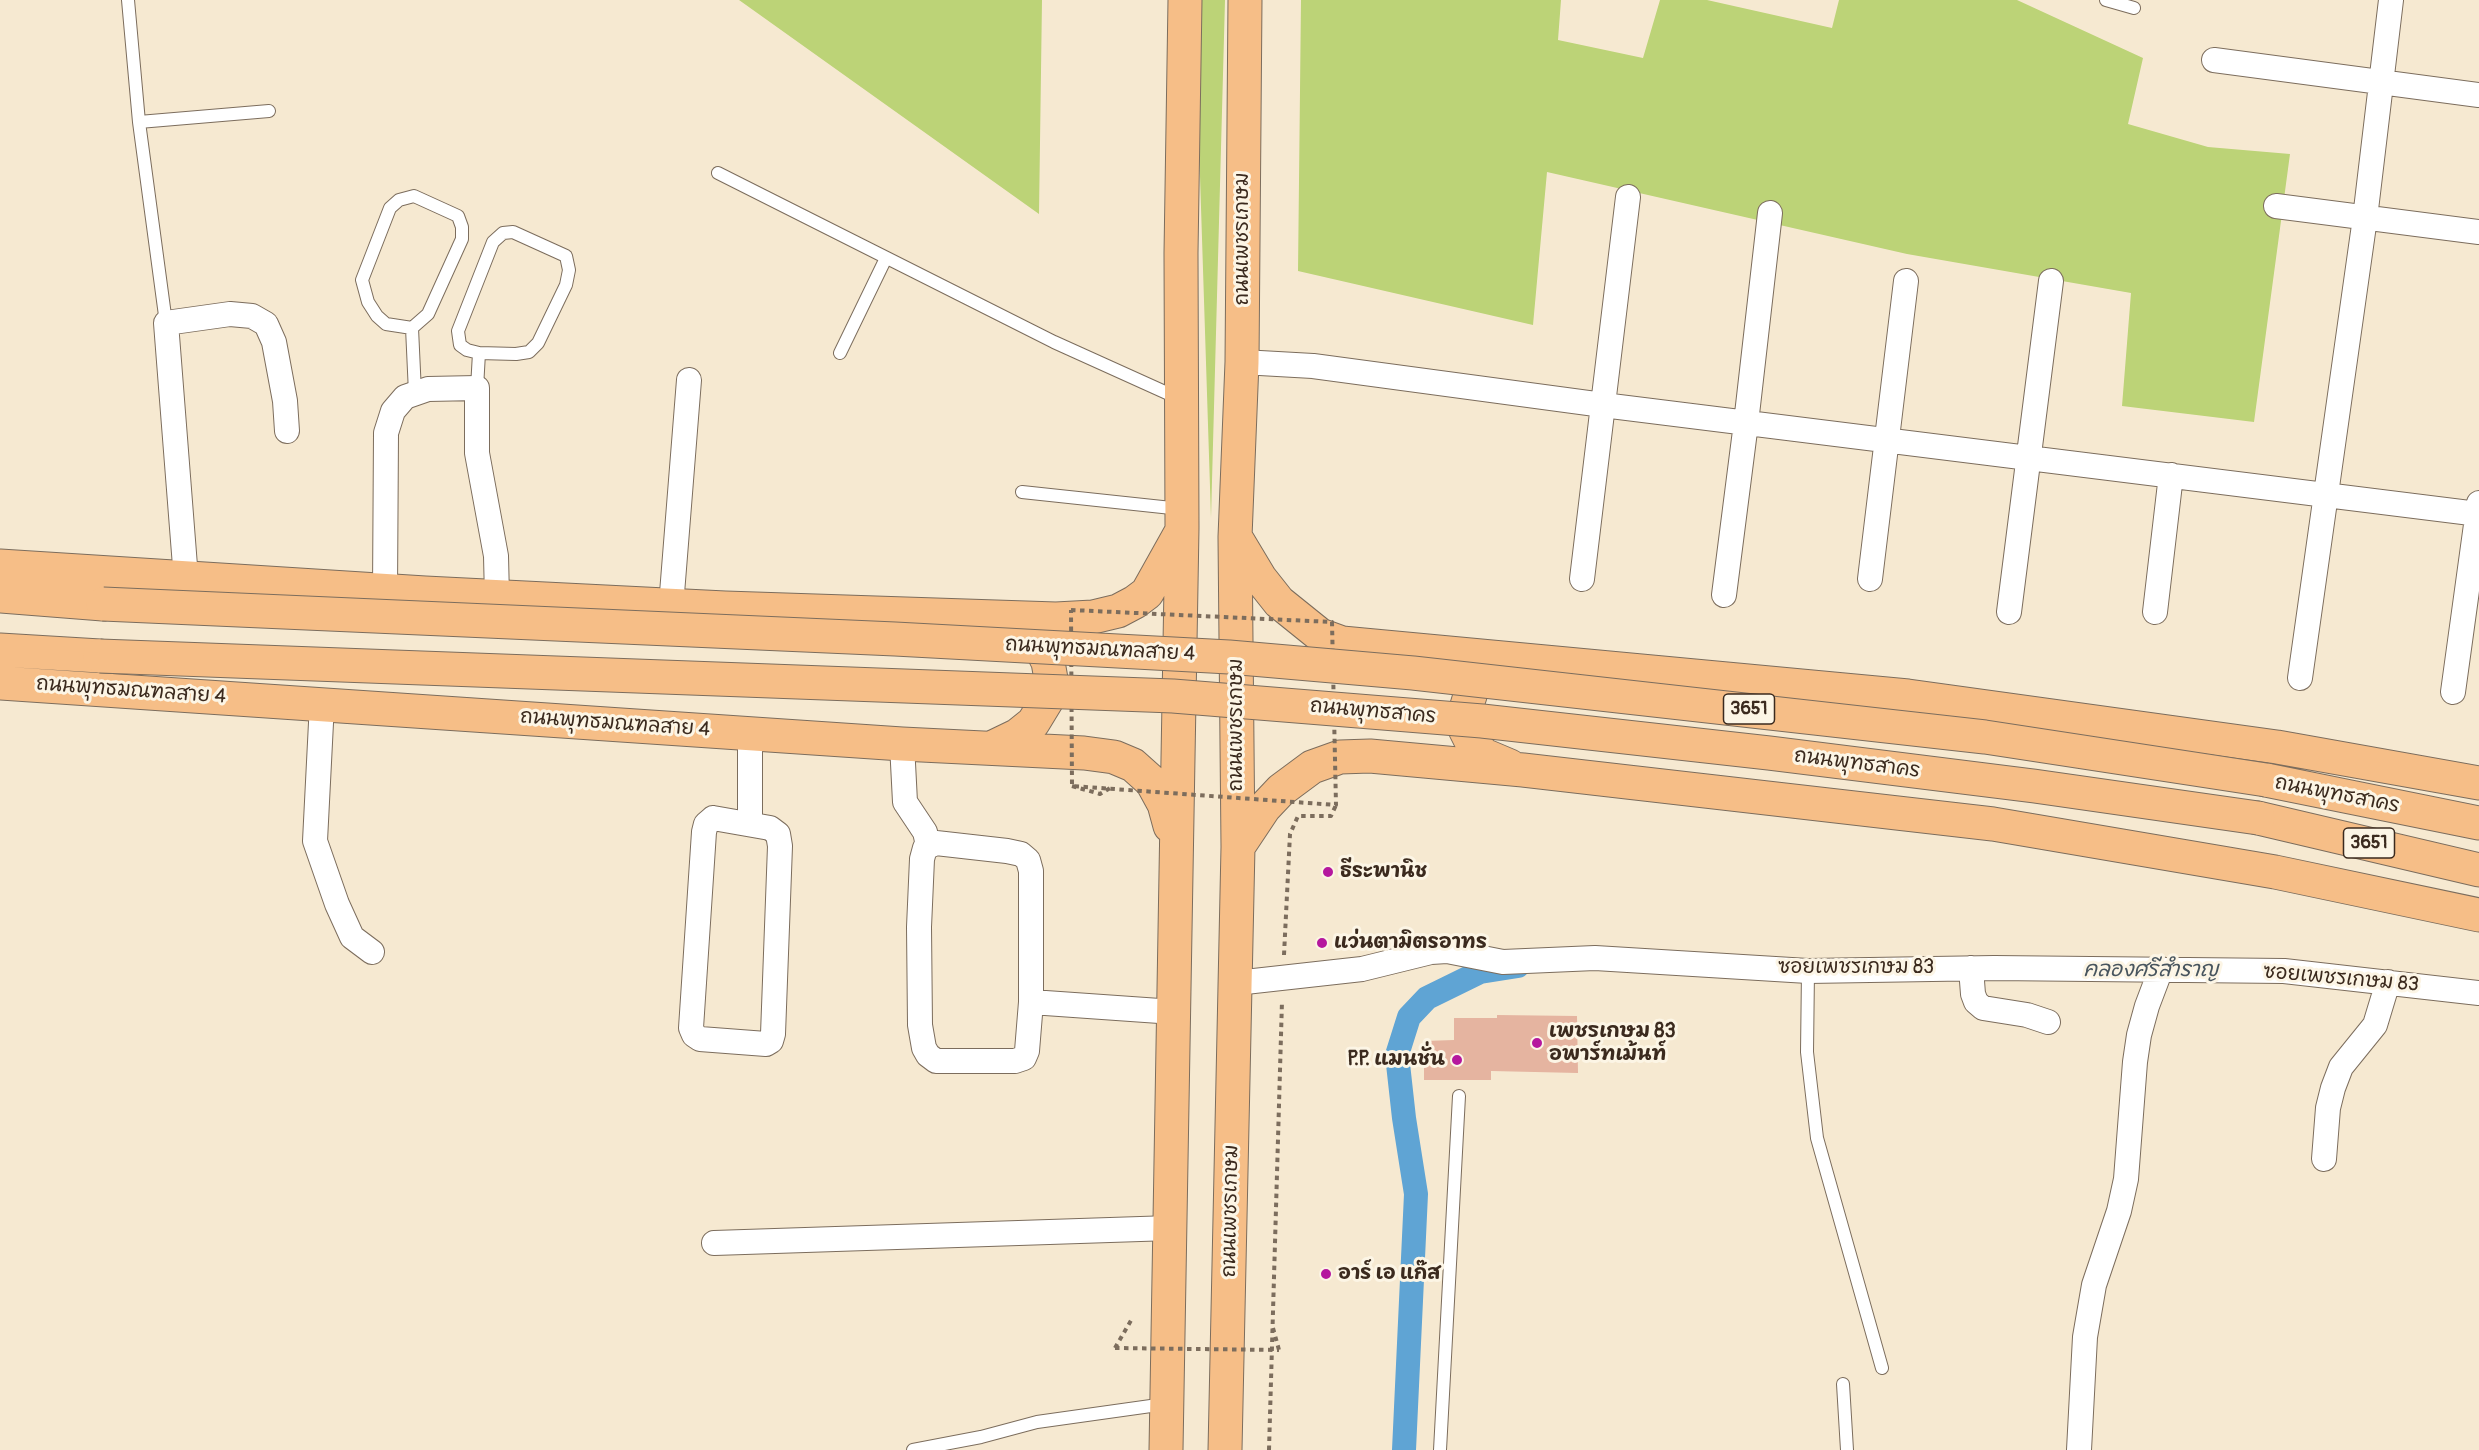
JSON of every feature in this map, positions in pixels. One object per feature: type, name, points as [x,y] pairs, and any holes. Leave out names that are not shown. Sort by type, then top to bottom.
[{"type":"main road","points":[[1166,1450],[1182,519],[1185,0]]},
{"type":"main road","name":"ถนนเพชรเกษม","points":[[1226,1450],[1238,847],[1235,537],[1242,362],[1245,0]]},
{"type":"main road","name":"ถนนพุทธมณฑลสาย 4","points":[[0,566],[385,591],[670,606],[1056,620],[1093,617],[1118,611],[1147,593],[1182,519]]},
{"type":"main road","points":[[1235,537],[1260,578],[1280,602],[1320,635],[1342,643],[1908,696],[2277,747],[2479,783]]},
{"type":"main road","name":"ถนนพุทธมณฑลสาย 4","points":[[0,596],[103,604],[895,639],[1229,657]]},
{"type":"main road","points":[[991,748],[1017,735],[1033,723],[1047,700],[1051,679],[1048,662],[1038,642],[1021,627],[1002,619]]},
{"type":"main road","name":"ถนนพุทธมณฑลสาย 4","points":[[0,650],[100,656],[1173,696],[1228,700]]},
{"type":"main road","name":"ถนนพุทธสาคร","points":[[1229,657],[1413,673],[1926,730],[2266,780],[2479,823]]},
{"type":"main road","points":[[1522,771],[1496,761],[1484,754],[1473,743],[1465,729],[1465,712],[1472,689],[1482,676],[1498,669],[1540,661]]},
{"type":"main road","name":"ถนนพุทธมณฑลสาย 4","points":[[0,682],[1114,757],[1133,765],[1152,782],[1164,804],[1176,848]]},
{"type":"main road","name":"ถนนพุทธสาคร","points":[[1228,700],[1482,721],[2034,786],[2258,818],[2479,870]]},
{"type":"main road","points":[[1238,847],[1264,808],[1281,790],[1312,767],[1340,757],[1370,756],[1993,824],[2275,872],[2479,915]]},
{"type":"street","points":[[2300,678],[2365,218],[2391,0]]},
{"type":"street","points":[[2214,60],[2479,95]]},
{"type":"street","points":[[1582,579],[1628,197]]},
{"type":"street","points":[[2276,206],[2479,232]]},
{"type":"street","points":[[1724,596],[1770,213]]},
{"type":"street","points":[[1870,579],[1906,281]]},
{"type":"street","points":[[2009,612],[2051,281]]},
{"type":"street","points":[[186,579],[166,323],[230,314],[252,316],[266,324],[274,342],[285,401],[287,431]]},
{"type":"street","points":[[1242,362],[1313,366],[1746,423],[2326,494],[2479,510],[2453,692]]},
{"type":"street","points":[[670,606],[688,380]]},
{"type":"street","points":[[385,591],[386,433],[393,411],[405,397],[428,389],[477,388],[477,453],[496,556],[497,597]]},
{"type":"street","points":[[2155,612],[2171,475]]},
{"type":"street","points":[[322,703],[315,841],[337,904],[352,938],[372,952]]},
{"type":"street","points":[[750,734],[750,824]]},
{"type":"street","points":[[902,744],[905,802],[925,832],[928,845],[922,859],[919,927],[920,1025],[924,1048],[928,1055],[936,1061],[1015,1061],[1024,1058],[1027,1051],[1030,1002],[1031,871],[1028,860],[1021,854],[1007,851],[936,843],[928,845]]},
{"type":"street","points":[[712,818],[750,824],[770,828],[778,834],[780,846],[773,1034],[771,1041],[766,1044],[700,1039],[694,1035],[691,1028],[704,832],[706,824],[712,818]]},
{"type":"street","name":"ซอยเพชรเกษม 83","points":[[1236,983],[1362,969],[1431,951],[1447,951],[1503,962],[1595,958],[1808,971],[1971,968],[2284,972],[2479,993]]},
{"type":"street","points":[[1971,968],[1973,994],[1976,1002],[1983,1008],[2026,1015],[2048,1022]]},
{"type":"street","points":[[2079,1450],[2085,1337],[2090,1306],[2094,1286],[2120,1211],[2126,1179],[2139,1035],[2161,969]]},
{"type":"street","points":[[2324,1159],[2328,1108],[2333,1088],[2341,1067],[2375,1025],[2388,982]]},
{"type":"street","points":[[1030,1002],[1174,1012]]},
{"type":"street","points":[[714,1243],[1171,1228]]},
{"type":"lane","points":[[128,0],[139,122],[166,323]]},
{"type":"lane","points":[[2106,0],[2134,8]]},
{"type":"lane","points":[[139,122],[269,111]]},
{"type":"lane","points":[[718,172],[1054,342],[1182,399]]},
{"type":"lane","points":[[414,196],[458,216],[462,227],[462,239],[428,314],[412,328],[386,324],[377,316],[368,302],[362,280],[390,208],[399,200],[414,196]]},
{"type":"lane","points":[[513,232],[566,256],[569,270],[566,285],[538,343],[529,352],[478,353],[467,351],[460,345],[458,331],[493,242],[503,233],[513,232]]},
{"type":"lane","points":[[840,353],[886,258]]},
{"type":"lane","points":[[412,328],[415,393]]},
{"type":"lane","points":[[477,388],[478,353]]},
{"type":"lane","points":[[1023,492],[1182,519]]},
{"type":"lane","points":[[1808,971],[1807,1052],[1817,1138],[1882,1368]]},
{"type":"lane","points":[[1440,1450],[1459,1096]]},
{"type":"lane","points":[[1843,1384],[1847,1450]]},
{"type":"lane","points":[[913,1450],[981,1437],[1037,1422],[1167,1403]]},
{"type":"path","points":[[1072,786],[1100,794]]},
{"type":"path","points":[[1269,1450],[1283,978],[1290,834],[1298,816],[1331,816],[1336,805]]},
{"type":"path","points":[[1133,1317],[1115,1348],[1279,1350],[1272,1322]]},
{"type":"green space","points":[[739,0],[1042,0],[1039,214]]},
{"type":"green space","points":[[1201,0],[1225,0],[1211,518],[1198,114]]},
{"type":"green space","points":[[1301,0],[1561,0],[1558,40],[1643,58],[1660,0],[1707,0],[1832,28],[1839,0],[2017,0],[2143,58],[2128,124],[2208,147],[2290,154],[2254,422],[2122,406],[2131,293],[1907,254],[1547,172],[1533,325],[1298,271]]},
{"type":"building","points":[[1497,1015],[1577,1016],[1578,1073],[1491,1071],[1491,1080],[1424,1080],[1424,1041],[1454,1040],[1454,1018],[1497,1018]]},
{"type":"waterway","points":[[1404,1450],[1416,1194],[1397,1055],[1409,1017],[1427,998],[1480,972],[1518,966]]},
{"type":"place","name":"ธีระพานิช","points":[[1328,872]]},
{"type":"place","name":"แว่นตามิตรอาทร","points":[[1322,943]]},
{"type":"place","name":"เพชรเกษม 83 อพาร์ทเม้นท์","points":[[1537,1043]]},
{"type":"place","name":"P.P. แมนชั่น","points":[[1457,1060]]},
{"type":"place","name":"อาร์ เอ แก๊ส","points":[[1326,1274]]},
{"type":"water label","name":"คลองศรีสำราญ","points":[[2151,971]]}]
